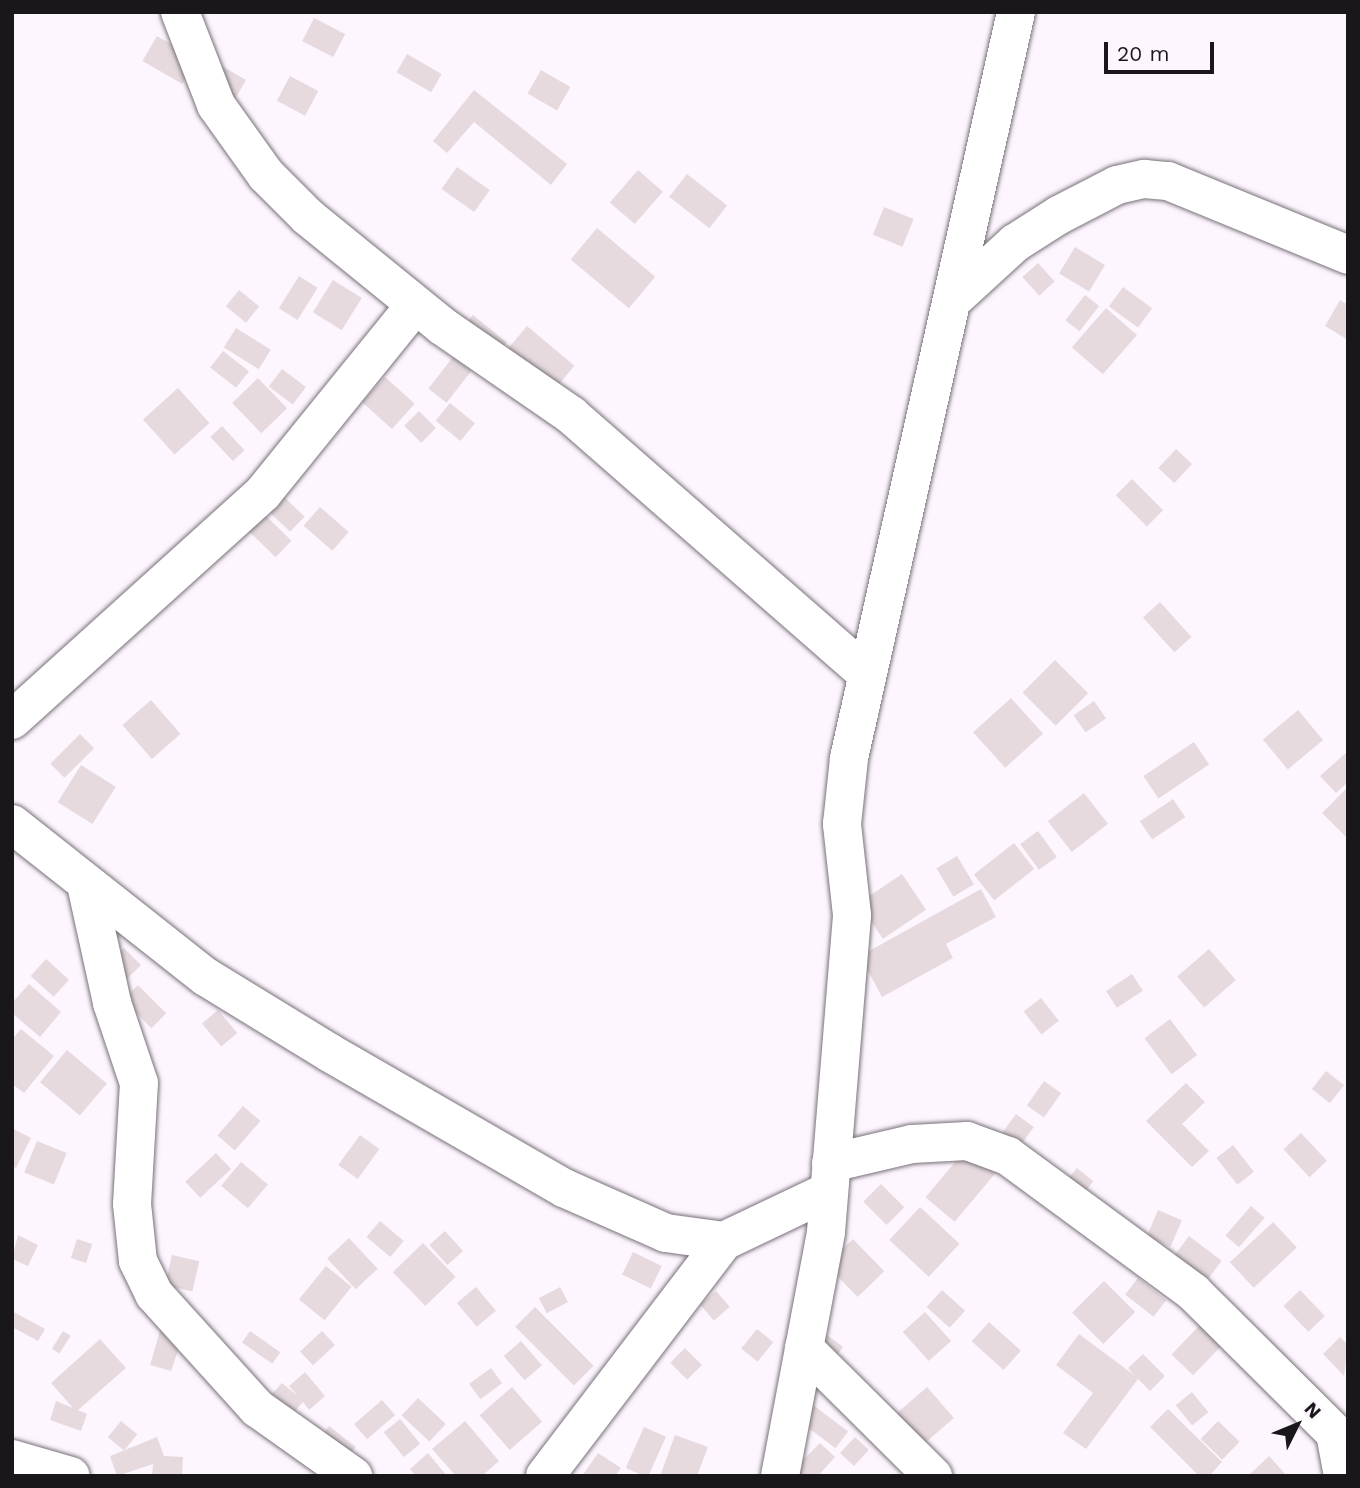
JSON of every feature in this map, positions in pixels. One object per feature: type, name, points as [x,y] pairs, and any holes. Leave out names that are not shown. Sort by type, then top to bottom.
[{"type":"street","points":[[180,12],[216,105],[266,175],[415,305],[571,415],[866,673]]},
{"type":"street","points":[[780,1476],[804,1348],[830,1177],[852,915],[842,824],[866,673],[956,297],[1016,12]]},
{"type":"street","points":[[956,297],[1014,243],[1117,185],[1144,179],[1168,181],[1348,255]]},
{"type":"street","points":[[12,720],[263,493],[415,305]]},
{"type":"street","points":[[12,824],[88,889],[205,976],[564,1188],[666,1233],[724,1241]]},
{"type":"street","points":[[88,889],[112,1003],[139,1083],[132,1204],[138,1261],[154,1294],[257,1408],[353,1476]]},
{"type":"street","points":[[545,1476],[724,1241],[830,1177],[912,1144],[967,1141],[1008,1156],[1193,1292],[1335,1433],[1343,1476]]},
{"type":"street","points":[[804,1348],[933,1476]]},
{"type":"street","points":[[12,1459],[71,1476]]},
{"type":"building","points":[[314,18],[345,34],[333,57],[302,41]]},
{"type":"building","points":[[157,36],[197,59],[182,84],[142,61]]},
{"type":"building","points":[[407,54],[442,74],[431,92],[396,72]]},
{"type":"building","points":[[210,59],[246,80],[231,106]]},
{"type":"building","points":[[541,70],[570,87],[557,110],[528,93]]},
{"type":"building","points":[[290,76],[318,91],[305,116],[277,101]]},
{"type":"building","points":[[474,90],[567,164],[551,185],[474,122],[447,153],[433,141]]},
{"type":"building","points":[[457,167],[490,190],[474,212],[442,189]]},
{"type":"building","points":[[638,170],[663,192],[635,224],[610,202]]},
{"type":"building","points":[[687,174],[727,205],[709,228],[669,197]]},
{"type":"building","points":[[884,207],[914,219],[902,247],[873,235]]},
{"type":"building","points":[[597,228],[655,277],[629,308],[571,259]]},
{"type":"building","points":[[1075,247],[1105,265],[1089,292],[1059,274]]},
{"type":"building","points":[[1038,263],[1055,282],[1039,296],[1022,277]]},
{"type":"building","points":[[299,276],[318,288],[298,320],[279,308]]},
{"type":"building","points":[[333,280],[362,298],[342,330],[313,312]]},
{"type":"building","points":[[1123,287],[1152,308],[1138,328],[1109,306]]},
{"type":"building","points":[[239,290],[259,306],[246,323],[226,306]]},
{"type":"building","points":[[1085,295],[1099,306],[1079,331],[1065,320]]},
{"type":"building","points":[[1340,300],[1348,305],[1348,340],[1325,326]]},
{"type":"building","points":[[1106,308],[1137,335],[1103,374],[1072,347]]},
{"type":"building","points":[[473,315],[506,342],[489,364],[455,337]]},
{"type":"building","points":[[527,326],[574,366],[549,396],[501,357]]},
{"type":"building","points":[[236,328],[271,350],[259,369],[224,348]]},
{"type":"building","points":[[223,351],[249,371],[236,388],[210,368]]},
{"type":"building","points":[[453,357],[471,371],[446,403],[428,389]]},
{"type":"building","points":[[282,369],[306,387],[293,405],[269,387]]},
{"type":"building","points":[[385,377],[415,404],[392,429],[362,402]]},
{"type":"building","points":[[258,378],[287,408],[261,433],[232,403]]},
{"type":"building","points":[[178,388],[209,423],[175,454],[143,419]]},
{"type":"building","points":[[450,403],[475,423],[460,441],[436,421]]},
{"type":"building","points":[[419,411],[436,428],[421,443],[404,426]]},
{"type":"building","points":[[222,426],[245,450],[233,461],[210,437]]},
{"type":"building","points":[[1176,449],[1192,464],[1174,483],[1158,468]]},
{"type":"building","points":[[1132,479],[1163,510],[1147,526],[1116,495]]},
{"type":"building","points":[[278,491],[305,517],[290,532],[263,506]]},
{"type":"building","points":[[320,507],[349,532],[332,551],[304,526]]},
{"type":"building","points":[[265,515],[292,541],[276,557],[249,532]]},
{"type":"building","points":[[1160,602],[1191,637],[1174,652],[1143,617]]},
{"type":"building","points":[[1055,660],[1088,693],[1056,726],[1022,693]]},
{"type":"building","points":[[1011,698],[1043,734],[1005,768],[973,732]]},
{"type":"building","points":[[151,700],[181,734],[152,759],[122,725]]},
{"type":"building","points":[[1094,701],[1106,718],[1086,733],[1074,715]]},
{"type":"building","points":[[1298,710],[1323,740],[1288,769],[1263,740]]},
{"type":"building","points":[[80,734],[94,748],[64,778],[50,764]]},
{"type":"building","points":[[1194,742],[1209,764],[1159,798],[1143,776]]},
{"type":"building","points":[[1348,751],[1348,782],[1336,793],[1320,776]]},
{"type":"building","points":[[81,765],[116,787],[92,824],[58,802]]},
{"type":"building","points":[[1348,787],[1348,839],[1322,813]]},
{"type":"building","points":[[1084,793],[1108,824],[1072,852],[1048,821]]},
{"type":"building","points":[[1173,799],[1185,817],[1152,840],[1140,821]]},
{"type":"building","points":[[1038,831],[1057,857],[1039,870],[1020,844]]},
{"type":"building","points":[[1014,843],[1034,869],[994,900],[974,874]]},
{"type":"building","points":[[957,856],[974,884],[953,897],[936,868]]},
{"type":"building","points":[[902,874],[926,910],[883,939],[859,903]]},
{"type":"building","points":[[981,889],[996,917],[946,944],[953,958],[882,997],[860,956]]},
{"type":"building","points":[[124,948],[141,965],[108,998],[91,981]]},
{"type":"building","points":[[1209,949],[1236,980],[1204,1007],[1177,977]]},
{"type":"building","points":[[46,959],[69,980],[54,997],[31,976]]},
{"type":"building","points":[[1132,974],[1143,991],[1117,1008],[1106,991]]},
{"type":"building","points":[[29,984],[61,1012],[40,1037],[12,1013],[12,1003]]},
{"type":"building","points":[[138,985],[166,1013],[151,1028],[123,1000]]},
{"type":"building","points":[[1041,998],[1059,1021],[1042,1034],[1024,1012]]},
{"type":"building","points":[[218,1010],[237,1033],[221,1046],[202,1023]]},
{"type":"building","points":[[1170,1019],[1197,1055],[1172,1074],[1144,1038]]},
{"type":"building","points":[[21,1029],[54,1056],[24,1093],[12,1084],[12,1039]]},
{"type":"building","points":[[67,1050],[107,1083],[80,1116],[40,1082]]},
{"type":"building","points":[[1326,1071],[1344,1085],[1330,1103],[1312,1089]]},
{"type":"building","points":[[1044,1081],[1061,1093],[1044,1118],[1027,1106]]},
{"type":"building","points":[[1186,1083],[1205,1102],[1182,1124],[1209,1151],[1192,1167],[1146,1121]]},
{"type":"building","points":[[243,1106],[260,1121],[235,1151],[217,1135]]},
{"type":"building","points":[[1016,1114],[1034,1127],[1017,1150],[999,1137]]},
{"type":"building","points":[[12,1128],[31,1138],[16,1168],[12,1166]]},
{"type":"building","points":[[1301,1133],[1327,1161],[1309,1177],[1283,1149]]},
{"type":"building","points":[[360,1135],[379,1149],[358,1179],[338,1165]]},
{"type":"building","points":[[37,1141],[67,1153],[54,1185],[24,1173]]},
{"type":"building","points":[[1233,1145],[1254,1172],[1237,1185],[1216,1158]]},
{"type":"building","points":[[966,1149],[995,1173],[955,1222],[926,1197]]},
{"type":"building","points":[[216,1153],[231,1169],[200,1198],[185,1182]]},
{"type":"building","points":[[241,1162],[268,1184],[248,1208],[221,1186]]},
{"type":"building","points":[[1077,1168],[1093,1181],[1078,1200],[1062,1187]]},
{"type":"building","points":[[881,1184],[904,1207],[887,1225],[863,1202]]},
{"type":"building","points":[[1251,1206],[1265,1218],[1239,1247],[1225,1235]]},
{"type":"building","points":[[920,1207],[959,1244],[929,1277],[889,1240]]},
{"type":"building","points":[[1158,1210],[1182,1220],[1171,1247],[1147,1237]]},
{"type":"building","points":[[380,1221],[404,1241],[390,1257],[367,1237]]},
{"type":"building","points":[[1273,1222],[1297,1248],[1254,1288],[1230,1262]]},
{"type":"building","points":[[445,1231],[463,1251],[447,1265],[429,1245]]},
{"type":"building","points":[[18,1235],[38,1245],[28,1266],[12,1259]]},
{"type":"building","points":[[1189,1236],[1222,1261],[1204,1284],[1172,1259]]},
{"type":"building","points":[[349,1238],[378,1269],[356,1289],[327,1258]]},
{"type":"building","points":[[77,1239],[92,1244],[86,1263],[71,1258]]},
{"type":"building","points":[[853,1239],[884,1271],[858,1297],[826,1265]]},
{"type":"building","points":[[423,1243],[456,1277],[425,1306],[393,1272]]},
{"type":"building","points":[[633,1252],[662,1266],[651,1288],[622,1274]]},
{"type":"building","points":[[172,1255],[199,1261],[192,1292],[165,1285]]},
{"type":"building","points":[[326,1266],[352,1287],[325,1320],[299,1299]]},
{"type":"building","points":[[1138,1278],[1166,1300],[1153,1317],[1125,1295]]},
{"type":"building","points":[[1104,1281],[1135,1312],[1103,1344],[1072,1313]]},
{"type":"building","points":[[476,1287],[496,1311],[477,1327],[457,1303]]},
{"type":"building","points":[[560,1287],[568,1302],[547,1313],[539,1298]]},
{"type":"building","points":[[942,1290],[965,1311],[950,1328],[927,1307]]},
{"type":"building","points":[[1300,1290],[1325,1316],[1308,1332],[1283,1306]]},
{"type":"building","points":[[716,1291],[730,1307],[714,1321],[700,1305]]},
{"type":"building","points":[[535,1307],[594,1366],[574,1385],[515,1327]]},
{"type":"building","points":[[12,1311],[45,1329],[38,1341],[12,1327]]},
{"type":"building","points":[[925,1312],[951,1341],[929,1361],[903,1332]]},
{"type":"building","points":[[989,1322],[1021,1351],[1004,1370],[972,1341]]},
{"type":"building","points":[[814,1325],[843,1347],[827,1367]]},
{"type":"building","points":[[1200,1325],[1222,1346],[1193,1375],[1172,1354]]},
{"type":"building","points":[[757,1329],[773,1342],[758,1362],[741,1348]]},
{"type":"building","points":[[63,1331],[71,1336],[60,1354],[52,1349]]},
{"type":"building","points":[[160,1331],[191,1341],[179,1348],[171,1371],[150,1365]]},
{"type":"building","points":[[250,1331],[280,1352],[272,1364],[242,1342]]},
{"type":"building","points":[[322,1331],[335,1345],[313,1365],[300,1351]]},
{"type":"building","points":[[1079,1334],[1134,1375],[1128,1368],[1143,1354],[1165,1376],[1150,1391],[1138,1379],[1086,1449],[1063,1433],[1093,1393],[1056,1365]]},
{"type":"building","points":[[1340,1337],[1348,1345],[1344,1376],[1323,1354]]},
{"type":"building","points":[[100,1339],[126,1368],[78,1410],[87,1414],[81,1431],[50,1420],[56,1401],[73,1408],[51,1383]]},
{"type":"building","points":[[521,1341],[542,1365],[525,1380],[504,1356]]},
{"type":"building","points":[[685,1348],[702,1365],[687,1380],[670,1363]]},
{"type":"building","points":[[491,1368],[502,1383],[480,1399],[469,1384]]},
{"type":"building","points":[[305,1372],[325,1396],[309,1410],[303,1402],[290,1416],[269,1397],[282,1383],[298,1396],[289,1386]]},
{"type":"building","points":[[512,1387],[542,1422],[510,1450],[480,1415]]},
{"type":"building","points":[[927,1387],[954,1418],[911,1455],[884,1424]]},
{"type":"building","points":[[1192,1392],[1208,1412],[1192,1425],[1176,1405]]},
{"type":"building","points":[[418,1398],[446,1424],[429,1441],[402,1416]]},
{"type":"building","points":[[382,1400],[395,1415],[367,1439],[354,1424]]},
{"type":"building","points":[[813,1405],[848,1431],[836,1448],[800,1422]]},
{"type":"building","points":[[1168,1409],[1222,1462],[1209,1476],[1199,1476],[1150,1427]]},
{"type":"building","points":[[400,1419],[420,1444],[404,1457],[384,1432]]},
{"type":"building","points":[[121,1421],[137,1434],[124,1451],[108,1437]]},
{"type":"building","points":[[465,1421],[499,1461],[482,1476],[456,1476],[432,1449]]},
{"type":"building","points":[[1218,1421],[1240,1442],[1222,1460],[1201,1439]]},
{"type":"building","points":[[329,1426],[356,1447],[344,1462],[317,1441]]},
{"type":"building","points":[[644,1427],[666,1437],[648,1476],[626,1468]]},
{"type":"building","points":[[675,1435],[708,1447],[697,1476],[660,1476]]},
{"type":"building","points":[[157,1437],[164,1456],[183,1457],[182,1476],[152,1476],[153,1464],[117,1476],[110,1456]]},
{"type":"building","points":[[855,1437],[869,1450],[854,1466],[840,1453]]},
{"type":"building","points":[[820,1443],[835,1457],[818,1476],[778,1476],[791,1448],[804,1459]]},
{"type":"building","points":[[428,1453],[447,1476],[416,1476],[410,1469]]},
{"type":"building","points":[[598,1453],[621,1468],[615,1476],[582,1476]]},
{"type":"building","points":[[1269,1456],[1287,1476],[1248,1476]]}]
